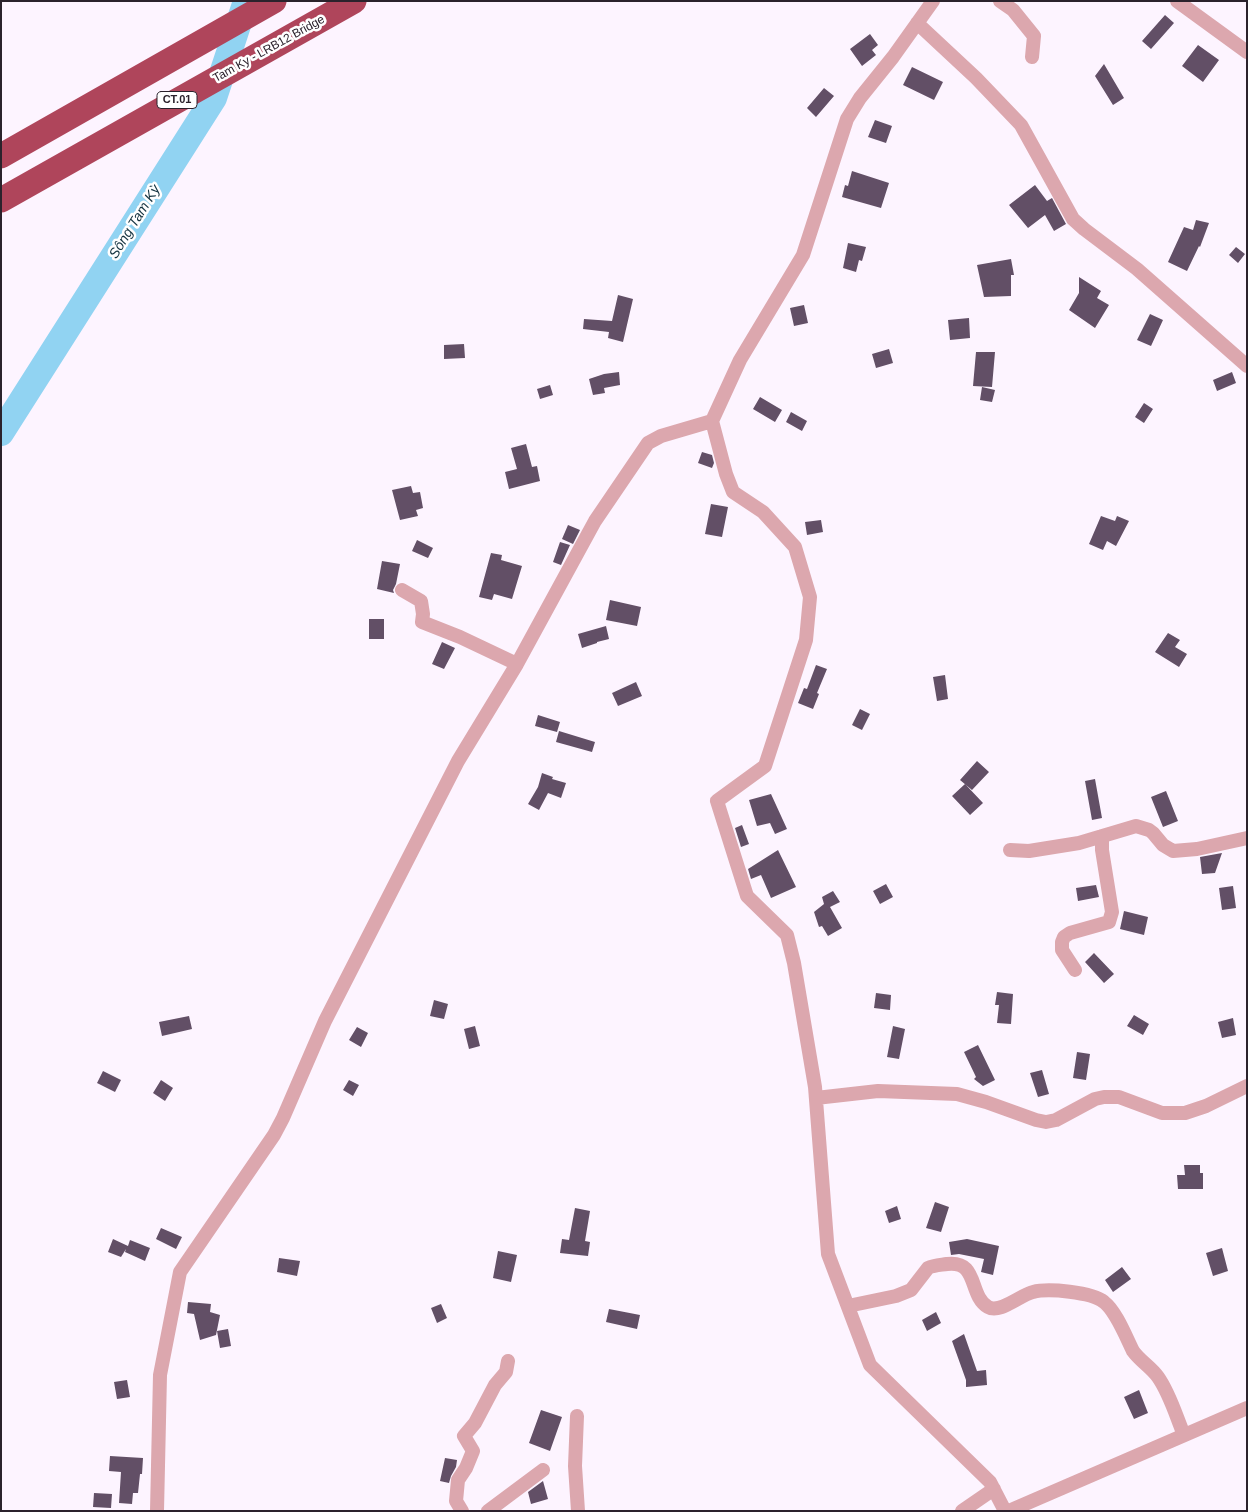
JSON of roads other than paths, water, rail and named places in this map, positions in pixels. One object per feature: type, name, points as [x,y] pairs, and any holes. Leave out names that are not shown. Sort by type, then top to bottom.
[{"type":"highway","points":[[1,156],[274,1]]},
{"type":"highway","name":"Tam Ky - LRB12 Bridge","points":[[1,200],[354,1]]},
{"type":"street","points":[[933,1],[893,57],[860,98],[847,119],[803,256],[740,360],[712,421],[726,474],[733,492],[764,512],[795,547],[810,597],[806,640],[765,766],[718,801],[747,896],[787,935],[794,962],[816,1098],[828,1254],[870,1365],[990,1482],[1005,1511]]},
{"type":"street","points":[[1000,1],[1013,10],[1034,36],[1032,57]]},
{"type":"street","points":[[1177,1],[1247,52]]},
{"type":"street","points":[[917,23],[976,78],[1021,125],[1073,219],[1137,269],[1247,366]]},
{"type":"street","points":[[157,1511],[160,1375],[180,1272],[278,1126],[325,1021],[458,761],[517,664],[595,521],[648,443],[661,436],[712,421]]},
{"type":"street","points":[[402,590],[421,601],[422,622],[460,637],[517,664]]},
{"type":"street","points":[[1010,850],[1048,849],[1079,843],[1136,826],[1153,833],[1163,845],[1173,852],[1198,849],[1247,838]]},
{"type":"street","points":[[1075,970],[1062,950],[1064,938],[1070,933],[1108,922],[1111,917],[1112,912],[1102,850],[1102,836]]},
{"type":"street","points":[[816,1098],[878,1091],[957,1094],[1046,1122],[1056,1120],[1095,1099],[1104,1097],[1119,1098],[1162,1113],[1185,1113],[1206,1106],[1247,1086]]},
{"type":"street","points":[[848,1306],[896,1296],[912,1290],[928,1268],[954,1263],[962,1265],[968,1271],[982,1302],[987,1307],[993,1309],[999,1309],[1032,1292],[1039,1291],[1074,1292],[1097,1298],[1104,1301],[1111,1308],[1133,1351],[1157,1376],[1172,1404],[1184,1435]]},
{"type":"street","points":[[462,1511],[456,1501],[458,1480],[466,1468],[473,1451],[464,1436],[475,1423],[495,1385],[506,1372],[508,1362]]},
{"type":"street","points":[[1009,1511],[1247,1408]]},
{"type":"street","points":[[577,1416],[575,1466],[578,1511]]},
{"type":"street","points":[[488,1511],[544,1470]]},
{"type":"street","points":[[962,1511],[994,1489]]},
{"type":"waterway","name":"Sông Tam Kỳ","points":[[1,433],[214,98],[246,1]]}]
